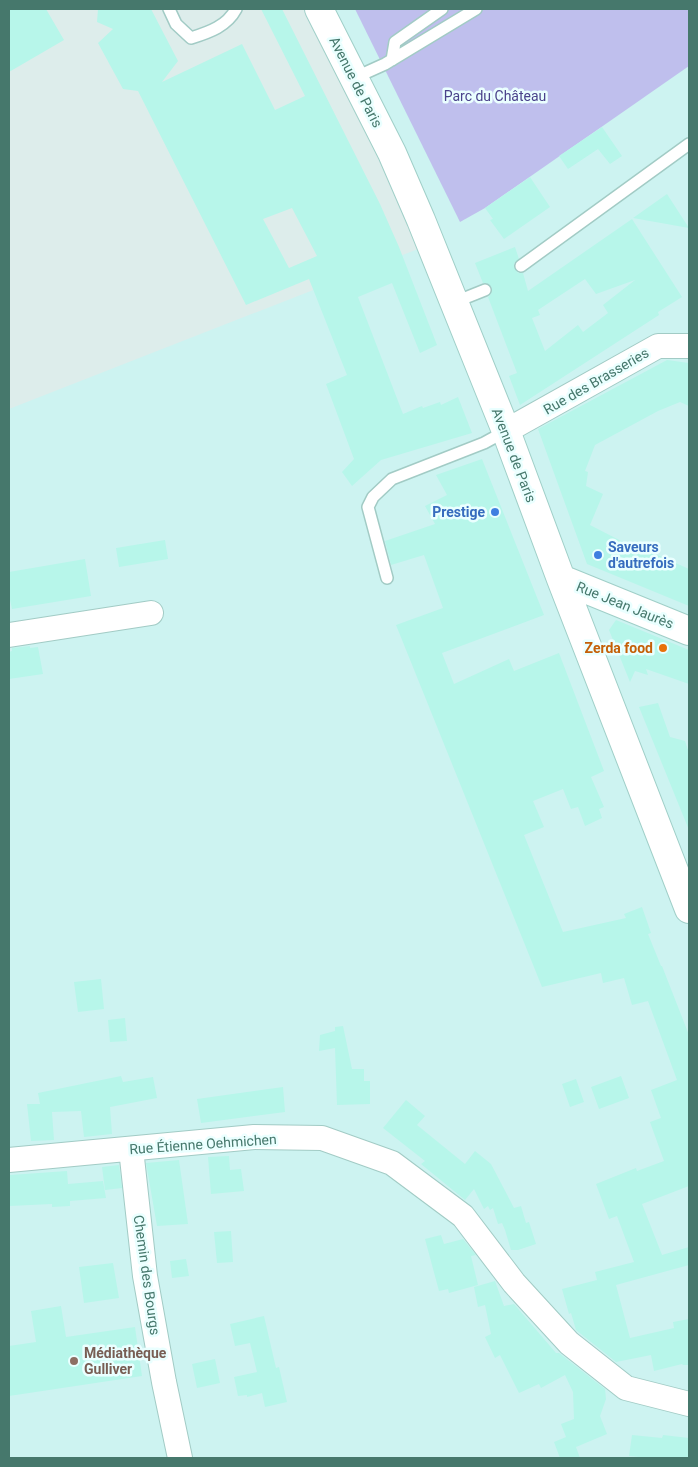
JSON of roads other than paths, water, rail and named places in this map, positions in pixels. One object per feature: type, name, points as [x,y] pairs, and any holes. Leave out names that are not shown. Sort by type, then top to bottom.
[{"type":"main road","name":"Avenue de Paris","points":[[319,9],[392,153],[455,302],[689,909]]},
{"type":"main road","name":"Rue Jean Jaurès","points":[[561,578],[689,631]]},
{"type":"street","name":"Rue des Brasseries","points":[[506,431],[658,346],[689,346]]},
{"type":"street","points":[[9,635],[151,613]]},
{"type":"street","name":"Rue Étienne Oehmichen","points":[[9,1160],[254,1137],[322,1138],[392,1163],[463,1216],[514,1283],[569,1343],[626,1388],[689,1404]]},
{"type":"street","name":"Chemin des Bourgs","points":[[131,1149],[145,1276],[180,1458]]},
{"type":"lane","points":[[168,9],[176,24],[191,38],[214,30],[231,18],[236,9]]},
{"type":"lane","points":[[392,60],[395,42],[442,9]]},
{"type":"lane","points":[[354,78],[392,60],[476,9]]},
{"type":"lane","points":[[521,266],[689,144]]},
{"type":"lane","points":[[455,302],[485,290]]},
{"type":"lane","points":[[387,578],[368,507],[373,497],[392,479],[484,443],[506,431]]},
{"type":"place","name":"Prestige","points":[[495,512]]},
{"type":"place","name":"Saveurs d'autrefois","points":[[598,555]]},
{"type":"place","name":"Zerda food","points":[[663,648]]},
{"type":"place","name":"Médiathèque Gulliver","points":[[74,1361]]},
{"type":"park label","name":"Parc du Château","points":[[495,96]]}]
